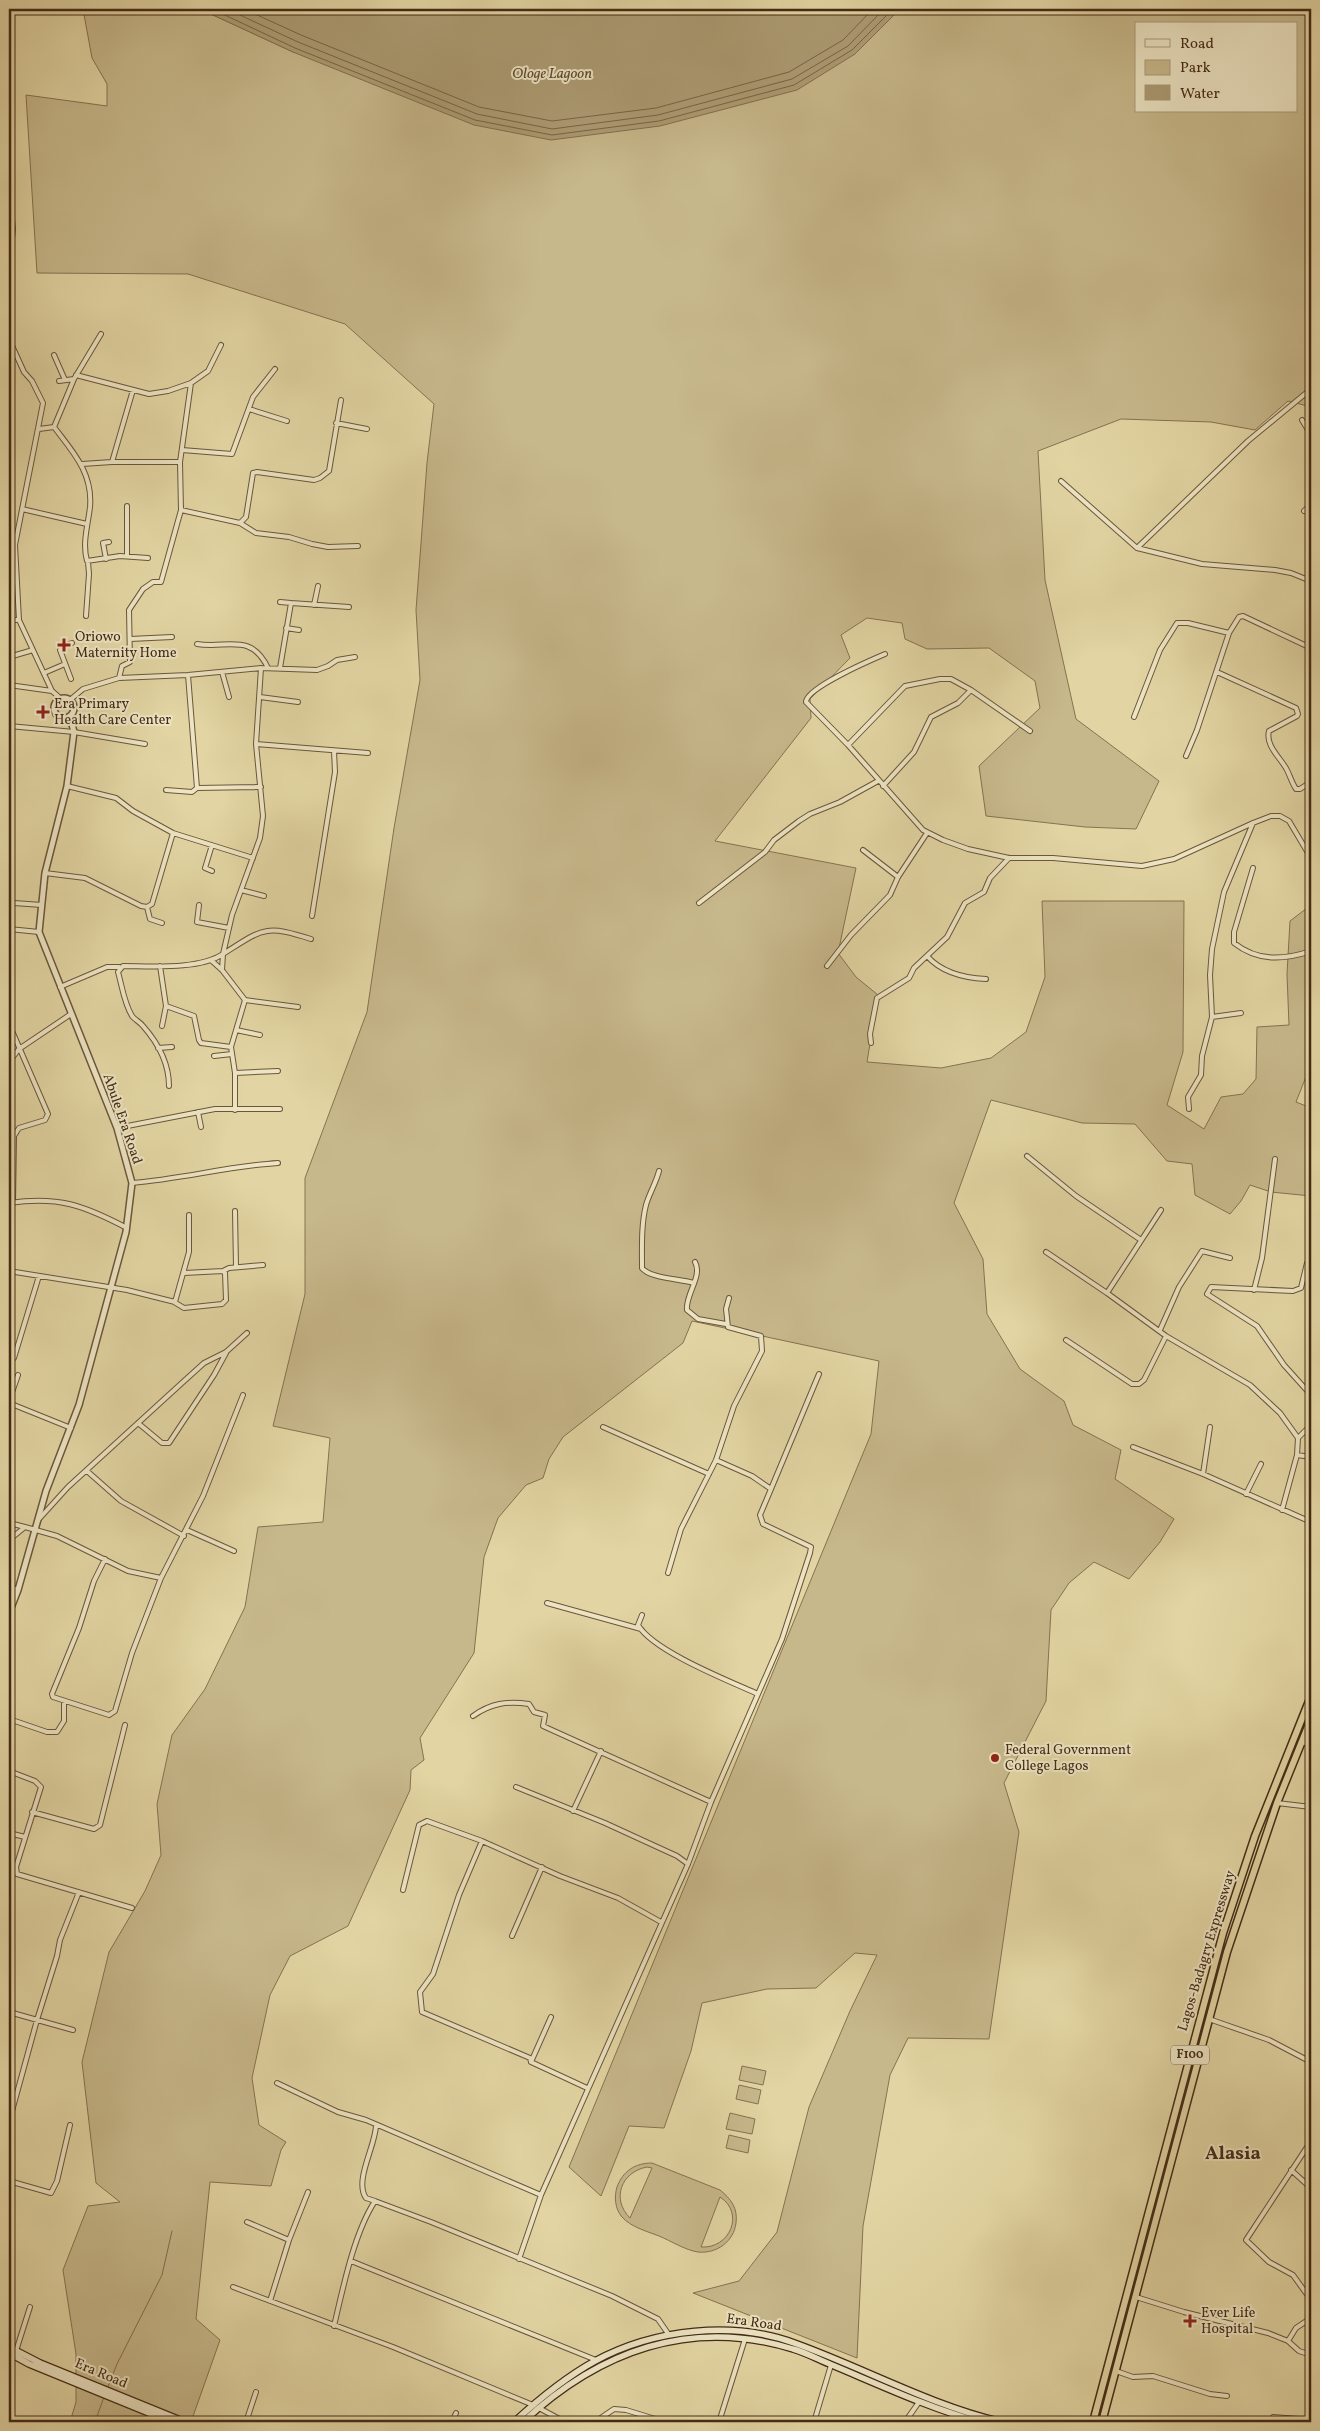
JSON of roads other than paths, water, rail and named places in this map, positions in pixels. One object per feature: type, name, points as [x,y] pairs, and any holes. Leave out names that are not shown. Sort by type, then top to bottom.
[{"type":"highway","name":"Lagos-Badagry Expressway","points":[[1093,2422],[1223,1933],[1255,1836],[1311,1696]]},
{"type":"highway","name":"Lagos-Badagry Expressway","points":[[1102,2422],[1227,1952],[1277,1803],[1311,1719]]},
{"type":"main road","name":"Era Road","points":[[514,2422],[536,2407],[566,2379],[596,2360],[637,2343],[669,2335],[708,2334],[760,2334],[797,2343],[961,2411],[1002,2422]]},
{"type":"main road","points":[[523,2422],[536,2407],[600,2365],[627,2353],[665,2342],[708,2334],[745,2339],[795,2350],[919,2402],[980,2422]]},
{"type":"main road","name":"Era Road","points":[[9,2347],[110,2394],[174,2421],[185,2422]]},
{"type":"main road","points":[[9,2353],[29,2364],[100,2389]]},
{"type":"street","points":[[9,188],[13,230],[9,268]]},
{"type":"street","points":[[54,427],[75,377],[101,334]]},
{"type":"street","points":[[9,341],[43,403],[15,545],[19,620],[52,692]]},
{"type":"street","points":[[59,382],[75,377],[149,394],[159,393],[191,383],[208,371],[221,345]]},
{"type":"street","points":[[54,355],[65,380]]},
{"type":"street","points":[[182,450],[232,454],[253,397],[275,369]]},
{"type":"street","points":[[119,678],[122,666],[130,662],[129,610],[143,589],[153,582],[161,582],[181,510],[180,462],[191,383]]},
{"type":"street","points":[[1137,548],[1244,444],[1311,389]]},
{"type":"street","points":[[112,462],[133,390]]},
{"type":"street","points":[[240,523],[246,517],[253,473],[314,480],[329,472],[341,400]]},
{"type":"street","points":[[249,409],[287,421]]},
{"type":"street","points":[[1302,420],[1311,435]]},
{"type":"street","points":[[336,422],[367,429]]},
{"type":"street","points":[[39,429],[54,427]]},
{"type":"street","points":[[54,427],[82,464],[89,488],[85,540],[89,582],[86,616]]},
{"type":"street","points":[[82,464],[180,462]]},
{"type":"street","points":[[1061,481],[1137,548],[1202,564],[1291,573],[1311,581]]},
{"type":"street","points":[[1304,511],[1311,504]]},
{"type":"street","points":[[127,506],[128,556]]},
{"type":"street","points":[[22,509],[87,524]]},
{"type":"street","points":[[181,510],[240,523],[256,533],[289,537],[328,547],[358,546]]},
{"type":"street","points":[[106,558],[103,543],[109,542]]},
{"type":"street","points":[[88,562],[128,556],[148,558]]},
{"type":"street","points":[[314,605],[318,586]]},
{"type":"street","points":[[280,602],[349,607]]},
{"type":"street","points":[[280,668],[291,603]]},
{"type":"street","points":[[1186,756],[1235,620],[1243,616],[1311,648]]},
{"type":"street","points":[[9,620],[19,620]]},
{"type":"street","points":[[1134,717],[1160,650],[1177,623],[1188,623],[1229,633]]},
{"type":"street","points":[[286,628],[299,630]]},
{"type":"street","points":[[130,639],[172,637]]},
{"type":"street","points":[[71,679],[60,650],[62,646],[72,643]]},
{"type":"street","points":[[197,644],[211,646],[235,643],[248,646],[262,657],[268,668]]},
{"type":"street","points":[[9,657],[33,650]]},
{"type":"street","points":[[885,654],[845,671],[824,686],[810,693],[806,698],[806,702],[927,833],[968,849],[1010,858],[1053,858],[1142,866],[1174,859],[1271,816],[1287,820],[1311,858]]},
{"type":"street","points":[[9,685],[52,692],[60,698],[70,700],[83,689],[119,678],[188,675],[261,668],[317,670],[337,660],[355,657]]},
{"type":"street","points":[[44,673],[65,664]]},
{"type":"street","points":[[222,970],[222,954],[228,928],[260,838],[263,816],[256,744],[261,668]]},
{"type":"street","points":[[222,672],[229,697]]},
{"type":"street","points":[[1217,672],[1296,708],[1297,716],[1269,731],[1268,736],[1273,750],[1287,769],[1296,788],[1300,789],[1311,782]]},
{"type":"street","points":[[188,675],[197,788]]},
{"type":"street","points":[[848,746],[909,684],[951,679],[971,690],[1030,731]]},
{"type":"street","points":[[883,786],[914,752],[931,717],[958,702],[971,690]]},
{"type":"street","points":[[260,697],[298,702]]},
{"type":"street","points":[[60,698],[54,706],[54,712],[62,718],[70,717]]},
{"type":"street","name":"Abule Era Road","points":[[9,1613],[18,1590],[46,1491],[71,1428],[127,1228],[132,1183],[117,1128],[70,1014],[39,932],[45,873],[67,786],[74,732],[70,717],[74,709],[70,700]]},
{"type":"street","points":[[9,732],[11,726],[74,732],[145,744]]},
{"type":"street","points":[[256,744],[368,754]]},
{"type":"street","points":[[312,916],[335,772],[334,751]]},
{"type":"street","points":[[699,903],[765,852],[774,840],[799,820],[840,802],[878,781]]},
{"type":"street","points":[[67,786],[116,798],[133,811],[173,833],[253,858]]},
{"type":"street","points":[[166,790],[192,792],[197,788],[261,787]]},
{"type":"street","points":[[1190,1109],[1188,1097],[1201,1075],[1202,1056],[1212,1017],[1210,975],[1218,923],[1227,884],[1252,823]]},
{"type":"street","points":[[45,873],[85,878],[141,906],[147,907],[152,904],[173,833]]},
{"type":"street","points":[[827,966],[851,935],[890,895],[898,877],[927,833]]},
{"type":"street","points":[[212,845],[205,868],[212,870]]},
{"type":"street","points":[[863,850],[898,877]]},
{"type":"street","points":[[871,1043],[870,1034],[877,998],[886,990],[904,982],[914,968],[947,937],[965,903],[984,892],[990,878],[1010,858]]},
{"type":"street","points":[[1253,868],[1234,932],[1234,943],[1252,954],[1278,959],[1311,951]]},
{"type":"street","points":[[241,890],[264,896]]},
{"type":"street","points":[[14,903],[42,905]]},
{"type":"street","points":[[199,905],[197,922],[228,928]]},
{"type":"street","points":[[147,907],[150,919],[162,923]]},
{"type":"street","points":[[9,929],[39,932]]},
{"type":"street","points":[[60,987],[107,967],[160,966],[212,961],[253,936],[272,929],[286,931],[311,939]]},
{"type":"street","points":[[927,956],[932,961],[954,973],[968,978],[986,979]]},
{"type":"street","points":[[212,961],[222,970],[245,1000],[298,1007]]},
{"type":"street","points":[[160,966],[166,1006],[162,1026]]},
{"type":"street","points":[[120,967],[118,972],[129,1009],[158,1048],[167,1068],[169,1086]]},
{"type":"street","points":[[235,1110],[235,1073],[231,1047],[245,1000]]},
{"type":"street","points":[[166,1006],[194,1016],[198,1040],[201,1043],[231,1047]]},
{"type":"street","points":[[1212,1017],[1241,1013]]},
{"type":"street","points":[[9,1062],[19,1049],[70,1014]]},
{"type":"street","points":[[9,1024],[11,1035],[48,1114],[45,1120],[19,1128],[14,1136],[11,1203],[42,1200],[79,1205],[127,1228]]},
{"type":"street","points":[[236,1030],[260,1035]]},
{"type":"street","points":[[158,1048],[172,1047]]},
{"type":"street","points":[[214,1056],[232,1054]]},
{"type":"street","points":[[235,1073],[278,1071]]},
{"type":"street","points":[[117,1128],[215,1109],[280,1108]]},
{"type":"street","points":[[198,1112],[201,1127]]},
{"type":"street","points":[[1027,1156],[1076,1196],[1141,1240]]},
{"type":"street","points":[[1254,1290],[1262,1258],[1275,1159]]},
{"type":"street","points":[[132,1183],[176,1179],[242,1166],[278,1162]]},
{"type":"street","points":[[659,1171],[654,1189],[647,1201],[643,1220],[642,1268],[649,1275],[670,1277],[694,1283]]},
{"type":"street","points":[[1107,1293],[1161,1210]]},
{"type":"street","points":[[235,1211],[236,1267]]},
{"type":"street","points":[[174,1302],[189,1252],[189,1215]]},
{"type":"street","points":[[1160,1330],[1179,1287],[1202,1251],[1230,1258]]},
{"type":"street","points":[[1046,1252],[1166,1336],[1250,1385],[1280,1413],[1298,1438],[1297,1455],[1282,1510]]},
{"type":"street","points":[[668,1573],[681,1530],[716,1460],[734,1406],[762,1351],[761,1336],[728,1327],[726,1324],[698,1319],[689,1314],[687,1301],[698,1267],[695,1262]]},
{"type":"street","points":[[1307,1263],[1301,1288],[1293,1291],[1211,1287],[1207,1294],[1258,1326],[1284,1366],[1311,1395]]},
{"type":"street","points":[[184,1273],[223,1271],[236,1267],[263,1265]]},
{"type":"street","points":[[9,1271],[127,1290],[174,1302],[184,1308],[225,1303],[225,1273],[223,1271]]},
{"type":"street","points":[[14,1358],[39,1276]]},
{"type":"street","points":[[726,1324],[728,1298]]},
{"type":"street","points":[[38,1520],[65,1490],[204,1363],[226,1352],[247,1333]]},
{"type":"street","points":[[1066,1340],[1132,1384],[1144,1380],[1166,1336]]},
{"type":"street","points":[[138,1424],[162,1443],[169,1443],[214,1375],[226,1352]]},
{"type":"street","points":[[519,2259],[541,2195],[688,1864],[711,1802],[782,1639],[811,1547],[763,1524],[760,1515],[818,1374]]},
{"type":"street","points":[[18,1375],[9,1402],[71,1428]]},
{"type":"street","points":[[105,1560],[94,1581],[79,1628],[53,1691],[53,1697],[109,1715],[115,1711],[132,1653],[161,1578],[187,1530],[221,1454],[243,1395]]},
{"type":"street","points":[[1298,1438],[1311,1425]]},
{"type":"street","points":[[603,1427],[709,1474]]},
{"type":"street","points":[[1203,1474],[1210,1427]]},
{"type":"street","points":[[1133,1447],[1203,1474],[1311,1522]]},
{"type":"street","points":[[1297,1455],[1311,1457]]},
{"type":"street","points":[[716,1460],[752,1476],[771,1489]]},
{"type":"street","points":[[1246,1494],[1261,1464]]},
{"type":"street","points":[[87,1471],[121,1500],[184,1536]]},
{"type":"street","points":[[9,1523],[57,1536],[140,1575],[161,1578]]},
{"type":"street","points":[[9,1540],[25,1527]]},
{"type":"street","points":[[187,1530],[234,1551]]},
{"type":"street","points":[[9,1587],[18,1590]]},
{"type":"street","points":[[547,1603],[641,1629],[671,1652],[758,1694]]},
{"type":"street","points":[[641,1629],[638,1625],[642,1615]]},
{"type":"street","points":[[9,1719],[47,1732],[57,1732],[64,1721],[64,1702]]},
{"type":"street","points":[[473,1716],[482,1709],[500,1703],[529,1704],[534,1712],[545,1715],[543,1726],[601,1751],[656,1779],[711,1802]]},
{"type":"street","points":[[32,1812],[94,1829],[100,1825],[125,1725]]},
{"type":"street","points":[[1301,1742],[1311,1744]]},
{"type":"street","points":[[574,1811],[601,1751]]},
{"type":"street","points":[[9,1771],[40,1783],[41,1790],[32,1812],[16,1867],[17,1874],[132,1908]]},
{"type":"street","points":[[516,1787],[650,1843],[677,1856],[688,1864]]},
{"type":"street","points":[[1277,1803],[1311,1807]]},
{"type":"street","points":[[402,1890],[422,1822],[427,1821],[482,1841],[618,1898],[661,1922]]},
{"type":"street","points":[[9,1833],[25,1837]]},
{"type":"street","points":[[482,1841],[459,1895],[433,1974],[420,1992],[420,2008],[422,2012],[530,2058],[531,2062],[587,2088]]},
{"type":"street","points":[[512,1936],[542,1867]]},
{"type":"street","points":[[9,2122],[36,2020],[50,1981],[60,1940],[79,1892]]},
{"type":"street","points":[[9,2012],[72,2030]]},
{"type":"street","points":[[531,2062],[551,2017]]},
{"type":"street","points":[[1209,2019],[1269,2040],[1311,2062]]},
{"type":"street","points":[[277,2083],[338,2112],[366,2120],[376,2126],[541,2195]]},
{"type":"street","points":[[9,2181],[51,2193],[57,2181],[70,2125]]},
{"type":"street","points":[[376,2126],[374,2143],[367,2162],[362,2187],[366,2198],[612,2296],[650,2316],[663,2325],[669,2335]]},
{"type":"street","points":[[1311,2141],[1290,2170],[1247,2238],[1247,2242],[1269,2262],[1293,2275],[1311,2300]]},
{"type":"street","points":[[1290,2170],[1311,2188]]},
{"type":"street","points":[[270,2301],[288,2240],[308,2192]]},
{"type":"street","points":[[334,2326],[351,2261],[366,2216],[375,2201]]},
{"type":"street","points":[[246,2222],[288,2240]]},
{"type":"street","points":[[351,2261],[596,2360]]},
{"type":"street","points":[[233,2287],[393,2347],[536,2407],[565,2422]]},
{"type":"street","points":[[1136,2297],[1184,2312],[1268,2332],[1288,2341],[1300,2351],[1311,2355]]},
{"type":"street","points":[[16,2351],[30,2307]]},
{"type":"street","points":[[1288,2341],[1296,2328],[1311,2318]]},
{"type":"street","points":[[719,2422],[745,2339]]},
{"type":"street","points":[[814,2422],[831,2365]]},
{"type":"street","points":[[1116,2371],[1133,2376],[1153,2376],[1210,2394],[1226,2396]]},
{"type":"street","points":[[246,2422],[256,2392]]},
{"type":"street","points":[[905,2422],[919,2402]]},
{"type":"street","points":[[595,2422],[614,2409],[626,2410],[656,2421],[665,2422]]},
{"type":"street","points":[[452,2422],[456,2413]]},
{"type":"street","points":[[1269,2422],[1273,2417],[1311,2420]]},
{"type":"water","name":"Ologe Lagoon","points":[[200,9],[900,9],[855,54],[797,90],[660,126],[551,140],[474,125],[293,52]]},
{"type":"waterway","points":[[107,2389],[117,2364],[162,2275],[172,2231]]},
{"type":"waterway","points":[[95,2422],[104,2397]]},
{"type":"place","name":"Oriowo Maternity Home","points":[[64,645]]},
{"type":"place","name":"Era Primary Health Care Center","points":[[43,712]]},
{"type":"place","name":"Federal Government College Lagos","points":[[995,1758]]},
{"type":"place","name":"Ever Life Hospital","points":[[1190,2321]]},
{"type":"district","name":"Alasia","points":[[1233,2154]]}]
